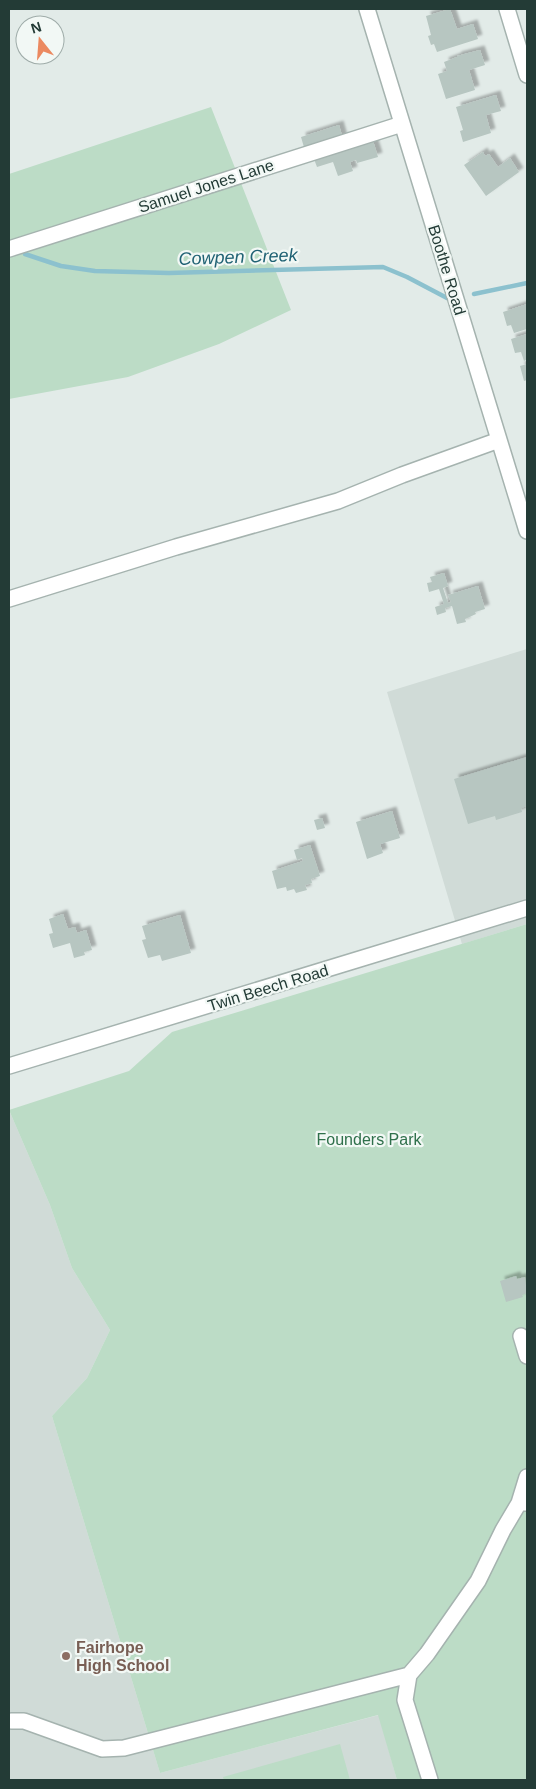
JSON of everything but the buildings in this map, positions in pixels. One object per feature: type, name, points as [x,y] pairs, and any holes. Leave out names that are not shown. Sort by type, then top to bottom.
[{"type":"street","name":"Boothe Road","points":[[367,9],[527,531]]},
{"type":"street","points":[[507,9],[527,76]]},
{"type":"street","name":"Samuel Jones Lane","points":[[9,249],[402,124]]},
{"type":"street","points":[[9,599],[176,547],[238,531],[338,501],[402,475],[499,440]]},
{"type":"street","name":"Twin Beech Road","points":[[9,1066],[527,908]]},
{"type":"street","points":[[521,1336],[527,1356]]},
{"type":"street","points":[[430,1780],[405,1700],[409,1675],[427,1654],[478,1581],[503,1530],[523,1503],[527,1477]]},
{"type":"street","points":[[11,1721],[24,1722],[102,1749],[124,1748],[409,1675]]},
{"type":"shaded area","points":[[527,649],[527,924],[462,944],[387,692]]},
{"type":"shaded area","name":"Fairhope High School","points":[[9,1110],[50,1205],[72,1268],[110,1330],[87,1378],[52,1416],[160,1773],[379,1715],[397,1780],[9,1780]]},
{"type":"green space","points":[[211,107],[291,310],[219,344],[128,377],[9,399],[9,174]]},
{"type":"green space","name":"Founders Park","points":[[527,924],[527,1780],[397,1780],[378,1715],[160,1773],[52,1416],[87,1378],[110,1330],[72,1268],[50,1205],[9,1110],[129,1071],[172,1032]]},
{"type":"green space","points":[[340,1744],[350,1780],[224,1780],[223,1777]]},
{"type":"waterway","name":"Cowpen Creek","points":[[25,254],[61,266],[95,271],[169,273],[383,267],[447,298]]},
{"type":"waterway","name":"Cowpen Creek","points":[[474,294],[527,283]]},
{"type":"place","name":"Fairhope High School","points":[[66,1656]]}]
